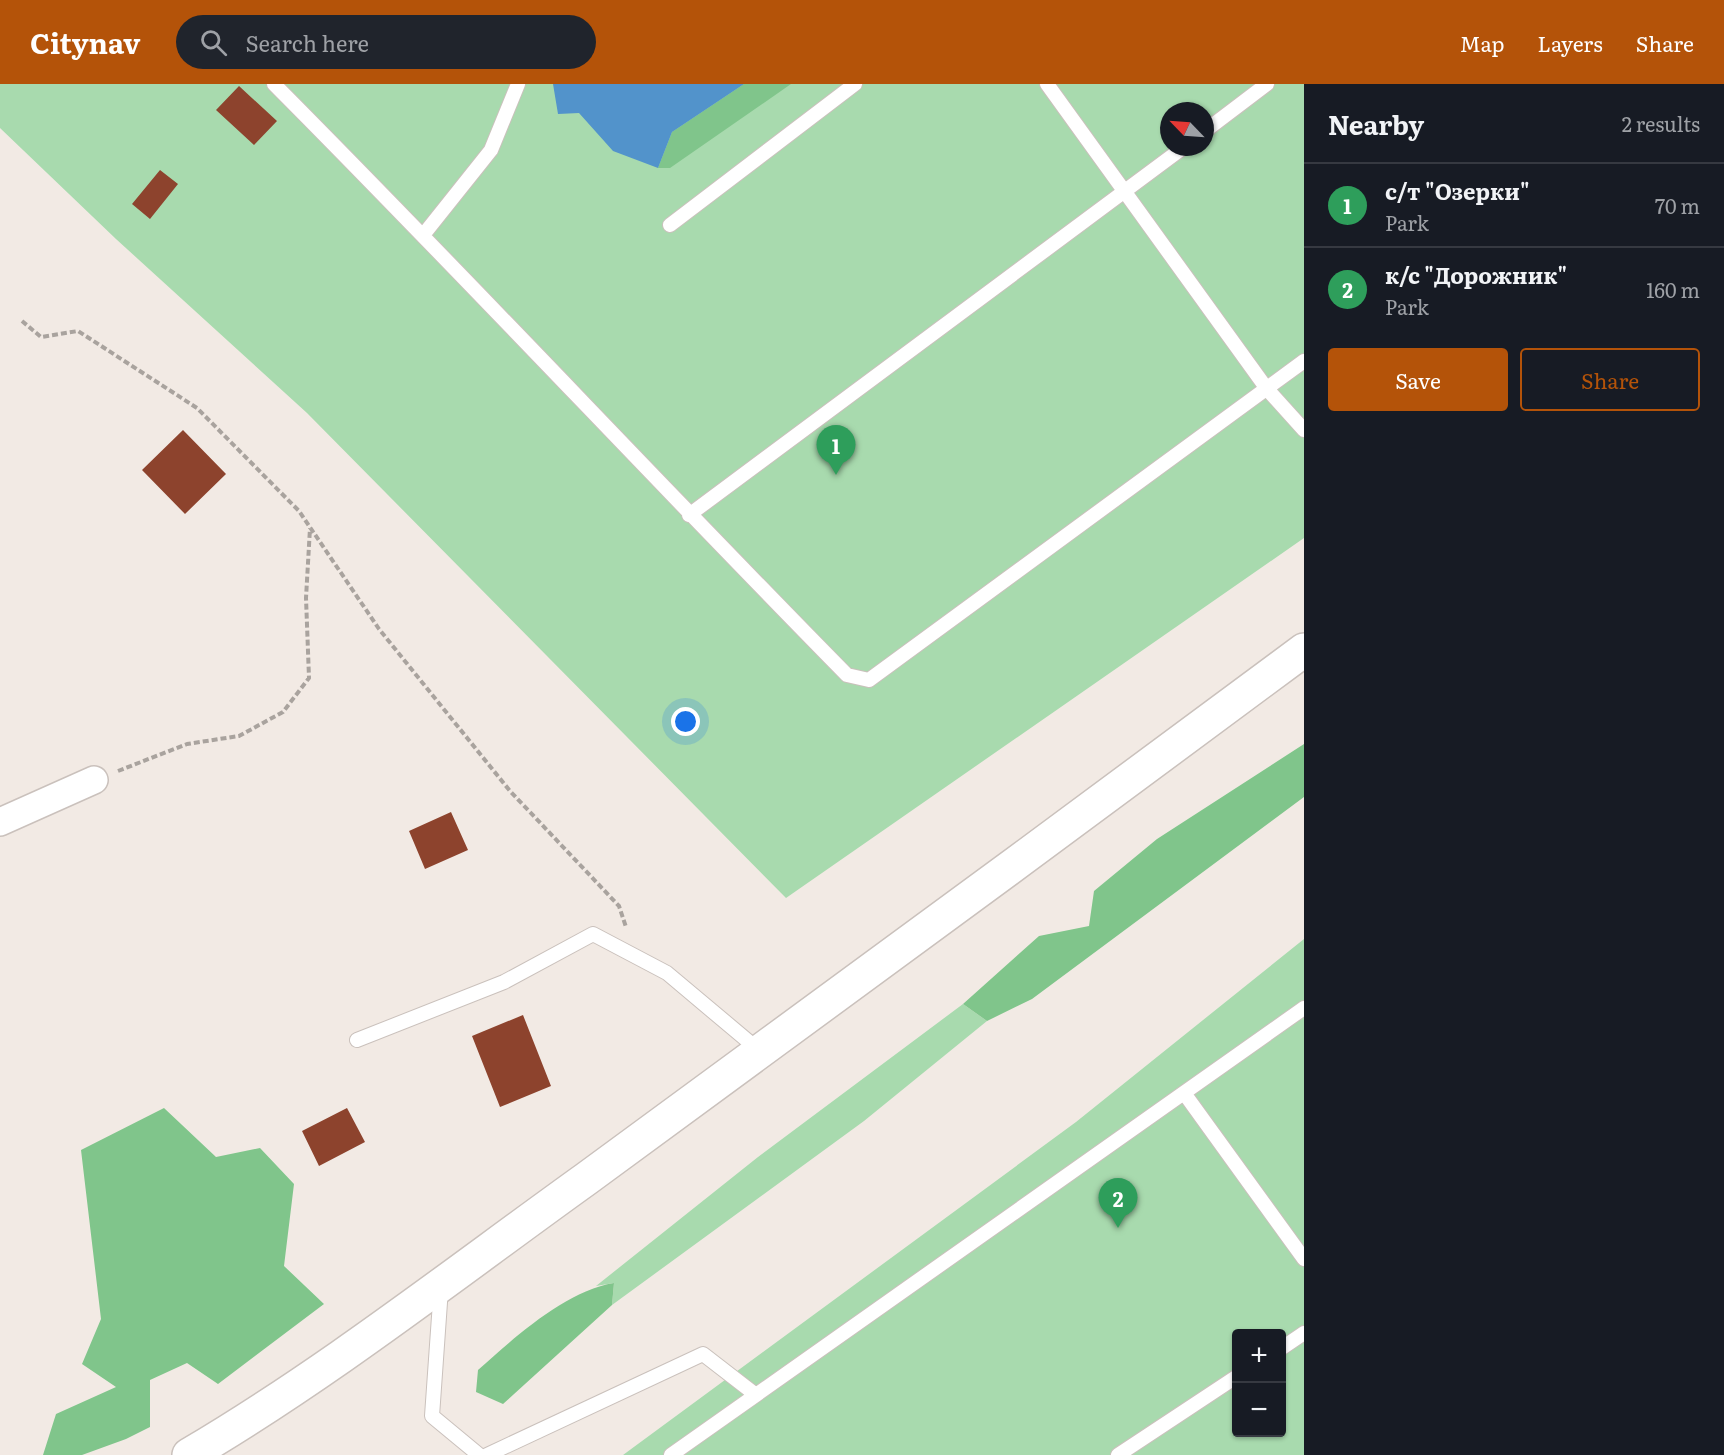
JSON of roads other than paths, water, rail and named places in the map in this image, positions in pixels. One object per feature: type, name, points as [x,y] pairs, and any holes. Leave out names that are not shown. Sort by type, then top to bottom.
[{"type":"main road","points":[[189,1455],[260,1413],[441,1283],[760,1052],[1304,650]]},
{"type":"street","points":[[0,822],[94,780]]},
{"type":"lane","points":[[274,84],[424,234],[689,514],[847,675],[869,680],[1304,361]]},
{"type":"lane","points":[[424,234],[491,150],[518,84]]},
{"type":"lane","points":[[670,225],[855,84]]},
{"type":"lane","points":[[1047,84],[1267,389],[1304,430]]},
{"type":"lane","points":[[1214,124],[1267,84]]},
{"type":"lane","points":[[689,514],[1172,156]]},
{"type":"lane","points":[[357,1040],[504,982],[593,934],[668,973],[760,1052]]},
{"type":"lane","points":[[671,1455],[1304,1008]]},
{"type":"lane","points":[[1184,1093],[1304,1259]]},
{"type":"lane","points":[[441,1283],[432,1416],[479,1455]]},
{"type":"lane","points":[[1286,1345],[1304,1333]]},
{"type":"lane","points":[[487,1455],[703,1354],[756,1395]]},
{"type":"lane","points":[[1118,1455],[1232,1380]]},
{"type":"water","points":[[553,84],[744,84],[672,132],[658,168],[613,151],[579,113],[558,114]]},
{"type":"place","name":"с/т \"Озерки\"","points":[[836,475]]},
{"type":"place","name":"к/с \"Дорожник\"","points":[[1118,1228]]}]
